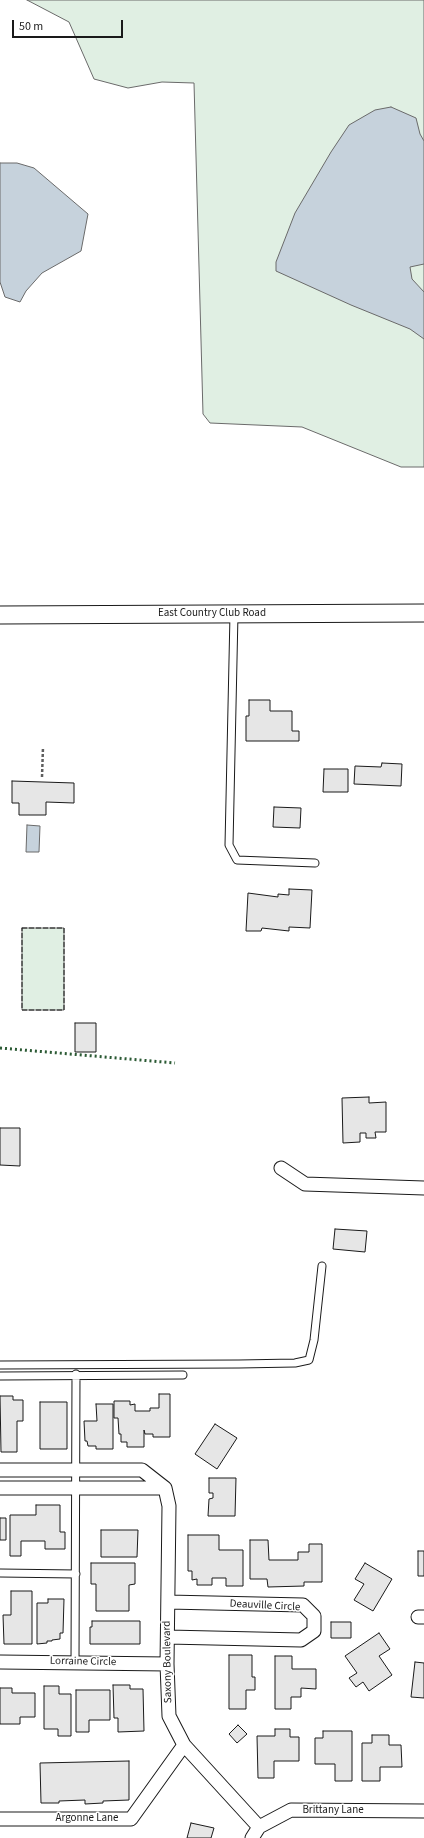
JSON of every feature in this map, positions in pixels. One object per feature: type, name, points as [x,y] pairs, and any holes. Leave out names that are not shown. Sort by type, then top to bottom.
[{"type":"street","name":"East Country Club Road","points":[[0,615],[424,613]]},
{"type":"street","points":[[281,1168],[305,1184],[424,1188]]},
{"type":"street","points":[[0,1470],[142,1470],[164,1488]]},
{"type":"street","points":[[0,1488],[164,1488]]},
{"type":"street","name":"Saxony Boulevard","points":[[164,1488],[169,1506],[167,1664],[169,1716],[184,1746],[256,1833]]},
{"type":"street","name":"Deauville Circle","points":[[168,1602],[303,1605],[314,1616],[314,1631],[301,1640],[168,1637]]},
{"type":"street","name":"Lorraine Circle","points":[[0,1662],[167,1664]]},
{"type":"street","name":"Argonne Lane","points":[[0,1819],[131,1820],[184,1746]]},
{"type":"street","name":"Brittany Lane","points":[[256,1833],[292,1810],[424,1811]]},
{"type":"lane","points":[[234,614],[229,845],[237,860],[315,863]]},
{"type":"lane","points":[[0,1365],[260,1364],[295,1363],[309,1360],[314,1340],[322,1266]]},
{"type":"lane","points":[[0,1376],[76,1374],[182,1375]]},
{"type":"lane","points":[[75,1662],[76,1374]]},
{"type":"lane","points":[[0,1573],[76,1574]]},
{"type":"path","points":[[42,777],[43,747]]},
{"type":"green space","points":[[27,0],[424,0],[424,467],[401,467],[302,427],[210,423],[203,414],[194,83],[162,82],[128,88],[94,79],[69,22]]},
{"type":"green space","points":[[22,928],[64,928],[64,1010],[22,1010]]},
{"type":"shaded area","points":[[391,107],[416,118],[420,134],[424,141],[424,264],[410,267],[412,279],[424,292],[424,339],[410,329],[351,305],[276,271],[276,262],[295,213],[331,152],[349,125],[375,110]]},
{"type":"shaded area","points":[[0,163],[17,163],[34,168],[88,214],[81,251],[42,273],[26,291],[20,302],[5,297],[0,282]]},
{"type":"shaded area","points":[[27,825],[40,826],[39,852],[26,852]]},
{"type":"building","points":[[249,700],[270,700],[270,711],[292,711],[292,731],[299,731],[299,741],[246,741],[246,716],[249,716]]},
{"type":"building","points":[[382,763],[402,764],[401,786],[354,784],[355,766],[381,767]]},
{"type":"building","points":[[324,769],[348,769],[348,792],[323,792]]},
{"type":"building","points":[[12,781],[74,783],[74,803],[46,802],[46,815],[19,815],[19,803],[12,803]]},
{"type":"building","points":[[274,807],[301,808],[300,828],[273,827]]},
{"type":"building","points":[[289,889],[312,890],[310,928],[289,927],[289,931],[262,928],[261,931],[246,931],[248,893],[278,897],[278,894],[289,895]]},
{"type":"building","points":[[75,1023],[96,1023],[96,1052],[75,1052]]},
{"type":"building","points":[[369,1097],[369,1103],[386,1102],[386,1132],[375,1132],[376,1138],[366,1138],[366,1133],[360,1133],[360,1142],[343,1143],[342,1098]]},
{"type":"building","points":[[0,1128],[20,1128],[20,1166],[0,1165]]},
{"type":"building","points":[[335,1229],[367,1231],[365,1252],[333,1249]]},
{"type":"building","points":[[159,1394],[170,1394],[170,1437],[153,1437],[153,1434],[145,1434],[144,1430],[144,1447],[127,1447],[127,1442],[121,1442],[118,1418],[114,1418],[114,1401],[130,1401],[130,1405],[135,1404],[135,1411],[150,1411],[150,1408],[159,1408]]},
{"type":"building","points":[[0,1396],[13,1396],[13,1400],[23,1400],[23,1421],[17,1421],[17,1452],[1,1452]]},
{"type":"building","points":[[40,1402],[67,1402],[67,1449],[40,1449]]},
{"type":"building","points":[[96,1404],[113,1404],[113,1449],[96,1449],[96,1446],[88,1446],[87,1441],[85,1441],[84,1421],[97,1421]]},
{"type":"building","points":[[215,1424],[237,1438],[217,1469],[195,1454]]},
{"type":"building","points":[[209,1478],[236,1478],[235,1516],[208,1516],[209,1499],[213,1498],[213,1493],[209,1493]]},
{"type":"building","points":[[36,1505],[60,1505],[60,1532],[65,1532],[65,1549],[45,1549],[45,1541],[21,1541],[21,1556],[10,1556],[10,1515],[36,1515]]},
{"type":"building","points":[[0,1518],[6,1518],[6,1540],[0,1540]]},
{"type":"building","points":[[101,1530],[138,1530],[137,1557],[101,1557]]},
{"type":"building","points":[[188,1535],[219,1535],[219,1550],[243,1550],[243,1586],[226,1586],[226,1578],[212,1578],[212,1585],[197,1585],[197,1579],[192,1580],[192,1571],[188,1571]]},
{"type":"building","points":[[250,1540],[268,1540],[269,1560],[298,1560],[298,1552],[309,1552],[309,1544],[322,1544],[322,1582],[304,1582],[304,1586],[268,1587],[267,1579],[250,1579]]},
{"type":"building","points":[[418,1551],[424,1551],[424,1576],[418,1576]]},
{"type":"building","points":[[91,1563],[135,1563],[135,1584],[129,1585],[129,1611],[96,1611],[96,1584],[91,1584]]},
{"type":"building","points":[[365,1563],[392,1579],[373,1611],[354,1600],[364,1584],[355,1579]]},
{"type":"building","points":[[11,1591],[32,1591],[32,1644],[4,1644],[3,1615],[11,1615]]},
{"type":"building","points":[[48,1599],[64,1599],[63,1633],[60,1633],[60,1639],[37,1644],[37,1603],[48,1603]]},
{"type":"building","points":[[92,1621],[140,1621],[140,1644],[90,1644],[90,1627],[92,1627]]},
{"type":"building","points":[[331,1622],[351,1622],[351,1638],[331,1638]]},
{"type":"building","points":[[379,1633],[390,1649],[379,1656],[392,1675],[369,1691],[363,1682],[356,1687],[349,1678],[357,1673],[345,1656]]},
{"type":"building","points":[[229,1655],[252,1655],[252,1677],[255,1677],[255,1690],[246,1690],[246,1709],[229,1709]]},
{"type":"building","points":[[275,1656],[292,1656],[292,1669],[316,1669],[316,1689],[301,1688],[301,1697],[291,1697],[291,1709],[275,1709]]},
{"type":"building","points":[[415,1662],[424,1663],[424,1698],[411,1697]]},
{"type":"building","points":[[113,1685],[130,1685],[130,1689],[143,1689],[144,1731],[118,1732],[118,1718],[114,1718]]},
{"type":"building","points":[[44,1686],[59,1686],[59,1694],[71,1694],[71,1736],[58,1736],[58,1729],[44,1729]]},
{"type":"building","points":[[0,1688],[12,1688],[12,1693],[35,1693],[35,1717],[20,1717],[20,1724],[0,1724]]},
{"type":"building","points":[[76,1690],[110,1690],[110,1720],[89,1720],[89,1732],[76,1732]]},
{"type":"building","points":[[238,1725],[247,1734],[237,1743],[229,1734]]},
{"type":"building","points":[[275,1729],[290,1729],[290,1737],[299,1737],[299,1761],[274,1761],[274,1778],[258,1778],[257,1736],[275,1736]]},
{"type":"building","points":[[323,1731],[352,1731],[352,1781],[335,1781],[335,1764],[315,1764],[315,1738],[323,1738]]},
{"type":"building","points":[[372,1735],[389,1735],[389,1745],[401,1745],[402,1767],[380,1767],[380,1781],[362,1781],[362,1743],[372,1743]]},
{"type":"building","points":[[129,1761],[129,1800],[103,1801],[103,1803],[85,1804],[85,1800],[59,1801],[59,1803],[41,1803],[40,1763]]},
{"type":"building","points":[[191,1823],[214,1828],[211,1838],[187,1838]]},
{"type":"hedge","points":[[0,1048],[175,1063]]},
{"type":"fence","points":[[22,928],[64,928],[64,1010],[22,1010],[22,928]]}]
